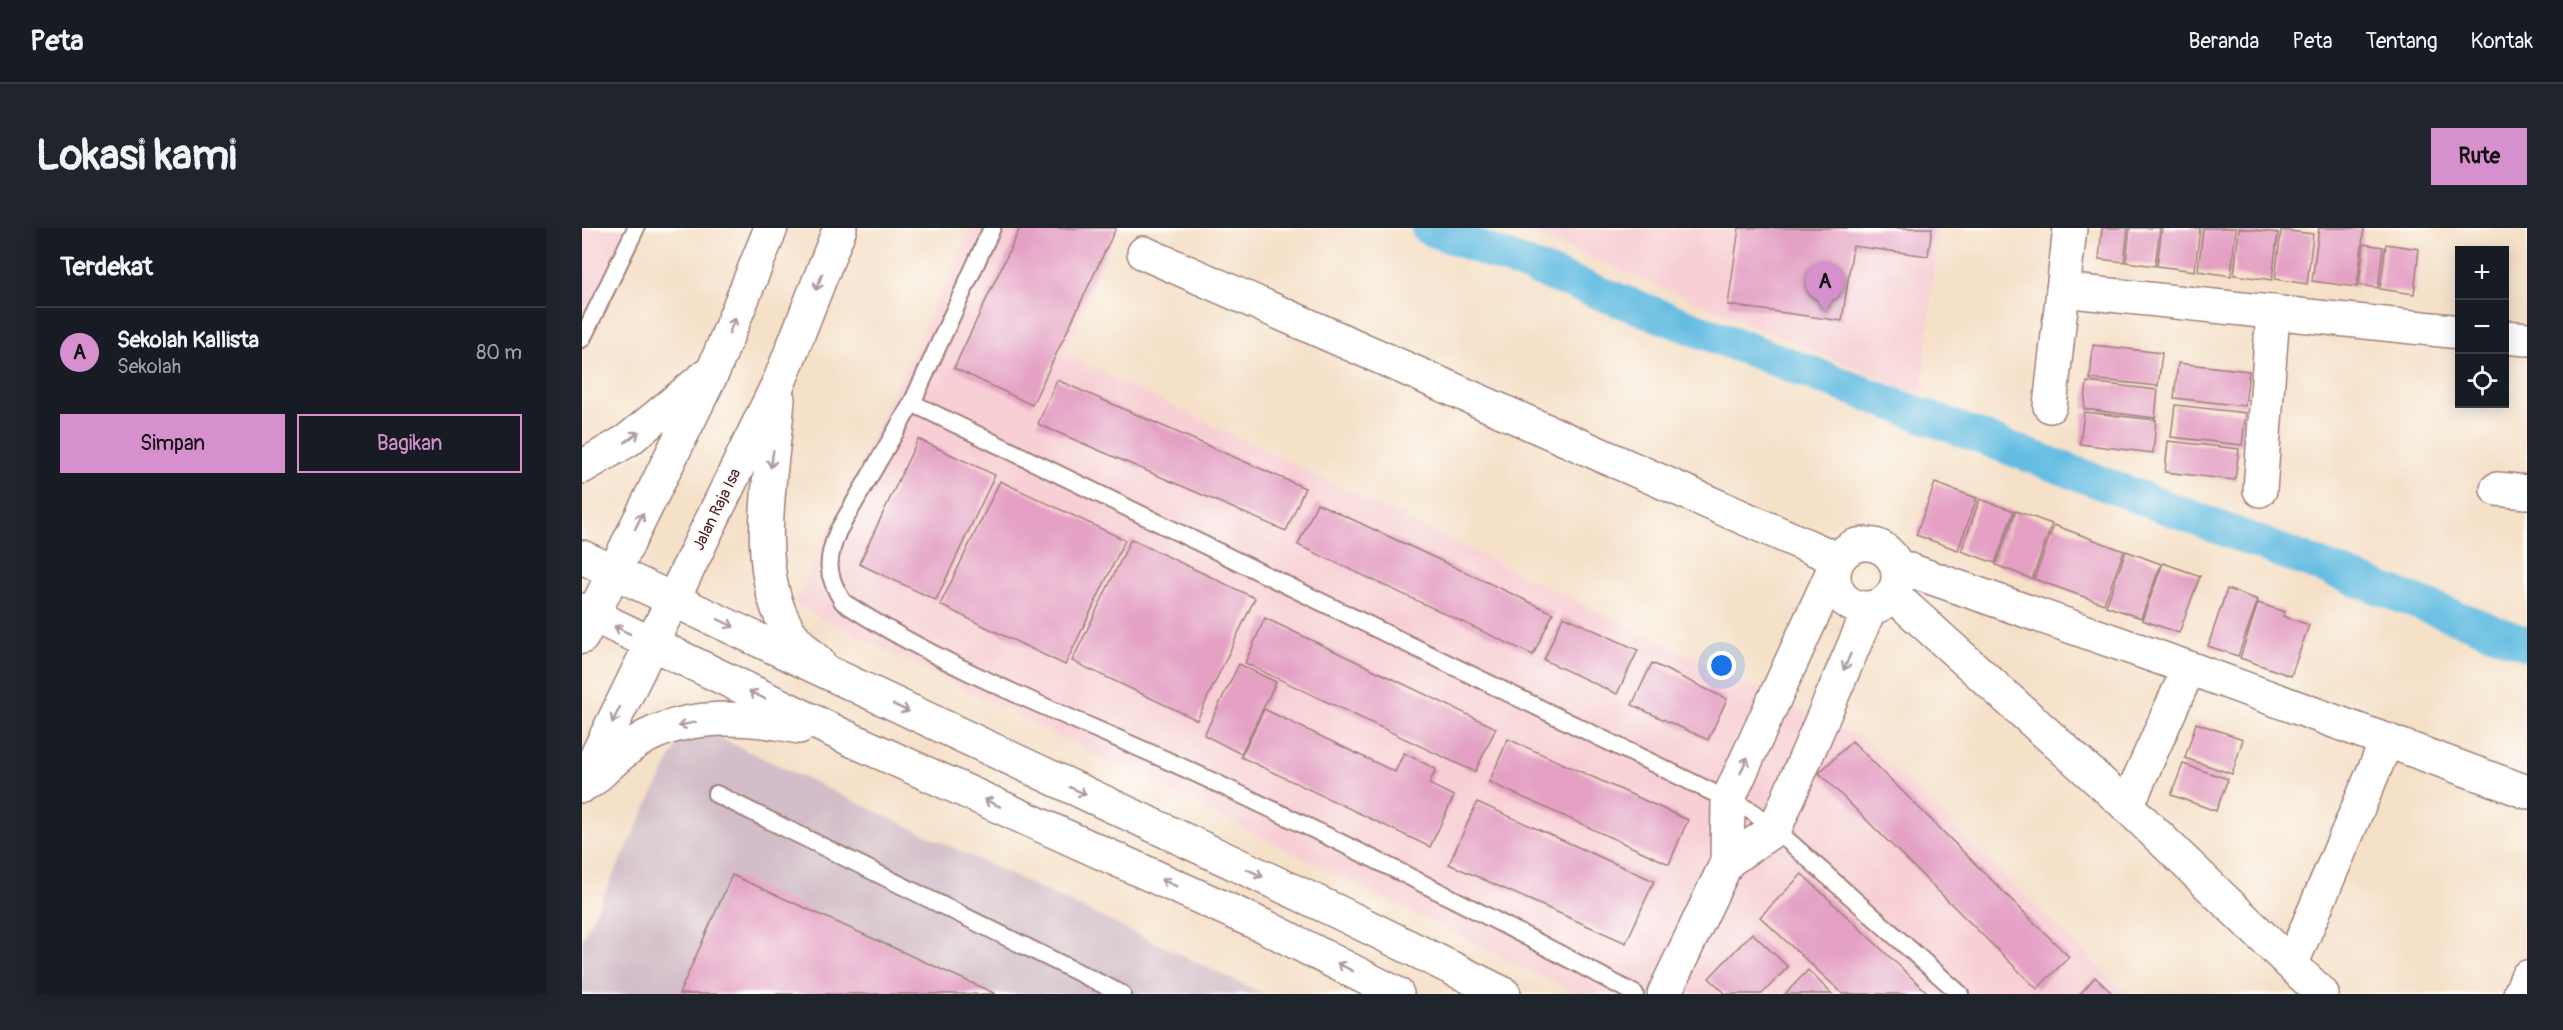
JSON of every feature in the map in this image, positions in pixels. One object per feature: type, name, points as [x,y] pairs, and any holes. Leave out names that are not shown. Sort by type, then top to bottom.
[{"type":"street","points":[[771,228],[714,369],[613,573],[586,621],[651,644],[848,738],[1268,928],[1397,994]]},
{"type":"street","name":"Jalan Raja Isa","points":[[582,788],[780,380],[840,228]]},
{"type":"street","points":[[2050,406],[2070,228]]},
{"type":"street","points":[[1144,253],[1835,565]]},
{"type":"street","points":[[2063,290],[2455,331]]},
{"type":"street","points":[[2260,490],[2273,312]]},
{"type":"street","points":[[2509,337],[2527,339]]},
{"type":"street","points":[[582,467],[628,440],[714,369]]},
{"type":"street","points":[[780,380],[766,527],[775,598],[787,628],[833,676]]},
{"type":"street","points":[[1664,994],[1727,862],[1728,800],[1835,565],[1857,544],[1870,543],[1882,547],[1892,555],[1887,590],[1775,829],[1727,862]]},
{"type":"street","points":[[582,557],[1340,913],[1504,994]]},
{"type":"street","points":[[1835,565],[1835,586],[1842,598],[1855,607],[1887,590],[2189,669],[2527,792]]},
{"type":"street","points":[[1887,590],[2127,806],[2322,994]]},
{"type":"street","points":[[2127,806],[2189,669]]},
{"type":"street","points":[[582,788],[636,743],[654,733],[725,717],[768,721],[848,738]]},
{"type":"street","points":[[2292,963],[2387,740]]},
{"type":"street","points":[[2520,994],[2527,977]]},
{"type":"lane","points":[[582,339],[636,228]]},
{"type":"lane","points":[[992,228],[912,403],[838,531],[829,552],[832,585],[843,602],[967,672],[1198,774],[1526,935],[1635,994]]},
{"type":"lane","points":[[912,403],[1751,812],[1775,829],[1960,994]]},
{"type":"lane","points":[[716,794],[1122,994]]},
{"type":"shaded area","points":[[582,228],[636,228],[582,339]]},
{"type":"shaded area","points":[[971,228],[1117,228],[1064,354],[1862,739],[2127,994],[1576,994],[794,604]]},
{"type":"shaded area","points":[[1520,228],[1938,228],[1922,396]]},
{"type":"shaded area","points":[[688,723],[1264,994],[582,994],[582,939]]},
{"type":"building","points":[[1020,228],[1116,228],[1032,405],[954,368]]},
{"type":"building","points":[[1739,228],[1932,228],[1928,256],[1853,246],[1842,321],[1728,305]]},
{"type":"building","points":[[2102,228],[2128,228],[2124,262],[2099,259]]},
{"type":"building","points":[[2130,228],[2160,228],[2155,266],[2126,262]]},
{"type":"building","points":[[2162,228],[2200,228],[2195,271],[2157,266]]},
{"type":"building","points":[[2203,228],[2236,228],[2231,276],[2198,271]]},
{"type":"building","points":[[2239,228],[2278,233],[2272,280],[2234,275]]},
{"type":"building","points":[[2319,228],[2364,228],[2357,287],[2312,281]]},
{"type":"building","points":[[2281,230],[2313,234],[2307,284],[2275,279]]},
{"type":"building","points":[[2364,244],[2383,247],[2378,288],[2359,285]]},
{"type":"building","points":[[2386,244],[2419,249],[2414,294],[2380,289]]},
{"type":"building","points":[[2093,345],[2162,353],[2158,386],[2090,379]]},
{"type":"building","points":[[2178,363],[2249,371],[2245,406],[2174,398]]},
{"type":"building","points":[[1057,380],[1305,488],[1286,531],[1038,424]]},
{"type":"building","points":[[2087,382],[2158,390],[2155,418],[2084,409]]},
{"type":"building","points":[[2175,405],[2246,413],[2242,445],[2171,437]]},
{"type":"building","points":[[2084,412],[2156,420],[2153,453],[2080,444]]},
{"type":"building","points":[[918,439],[995,475],[936,600],[859,564]]},
{"type":"building","points":[[2168,441],[2239,449],[2235,480],[2165,472]]},
{"type":"building","points":[[1000,481],[1125,540],[1065,665],[940,605]]},
{"type":"building","points":[[1935,483],[1977,498],[1958,550],[1916,535]]},
{"type":"building","points":[[1980,499],[2014,511],[1995,563],[1961,551]]},
{"type":"building","points":[[1317,503],[1553,613],[1533,655],[1298,545]]},
{"type":"building","points":[[2016,511],[2052,524],[2032,579],[1996,565]]},
{"type":"building","points":[[2054,525],[2124,551],[2104,604],[2034,579]]},
{"type":"building","points":[[1131,539],[1255,598],[1197,720],[1072,661]]},
{"type":"building","points":[[2126,551],[2161,564],[2141,618],[2106,606]]},
{"type":"building","points":[[2163,563],[2200,576],[2179,633],[2142,620]]},
{"type":"building","points":[[2227,589],[2258,600],[2238,656],[2208,646]]},
{"type":"building","points":[[2258,603],[2285,612],[2283,616],[2309,625],[2291,676],[2240,658]]},
{"type":"building","points":[[1563,616],[1638,650],[1617,694],[1544,660]]},
{"type":"building","points":[[1265,618],[1496,728],[1475,772],[1245,663]]},
{"type":"building","points":[[1652,663],[1727,699],[1708,740],[1632,705]]},
{"type":"building","points":[[1239,664],[1276,682],[1241,754],[1204,735]]},
{"type":"building","points":[[1264,709],[1395,772],[1404,753],[1436,769],[1429,784],[1454,796],[1430,847],[1241,757]]},
{"type":"building","points":[[2196,723],[2243,739],[2232,774],[2185,758]]},
{"type":"building","points":[[1508,739],[1688,820],[1669,864],[1489,782]]},
{"type":"building","points":[[1852,741],[2069,957],[2037,989],[1819,773]]},
{"type":"building","points":[[2183,764],[2228,779],[2216,811],[2171,795]]},
{"type":"building","points":[[1477,802],[1654,881],[1626,943],[1449,864]]},
{"type":"building","points":[[1802,874],[1929,994],[1843,994],[1760,917]]},
{"type":"building","points":[[732,875],[996,994],[679,994]]},
{"type":"building","points":[[1752,933],[1788,967],[1762,994],[1726,994],[1709,978]]},
{"type":"building","points":[[1808,970],[1832,994],[1785,994]]},
{"type":"building","points":[[2095,977],[2113,994],[2080,994]]},
{"type":"waterway","points":[[1428,228],[2527,644]]},
{"type":"place","name":"Sekolah Kallista","points":[[1825,312]]}]
